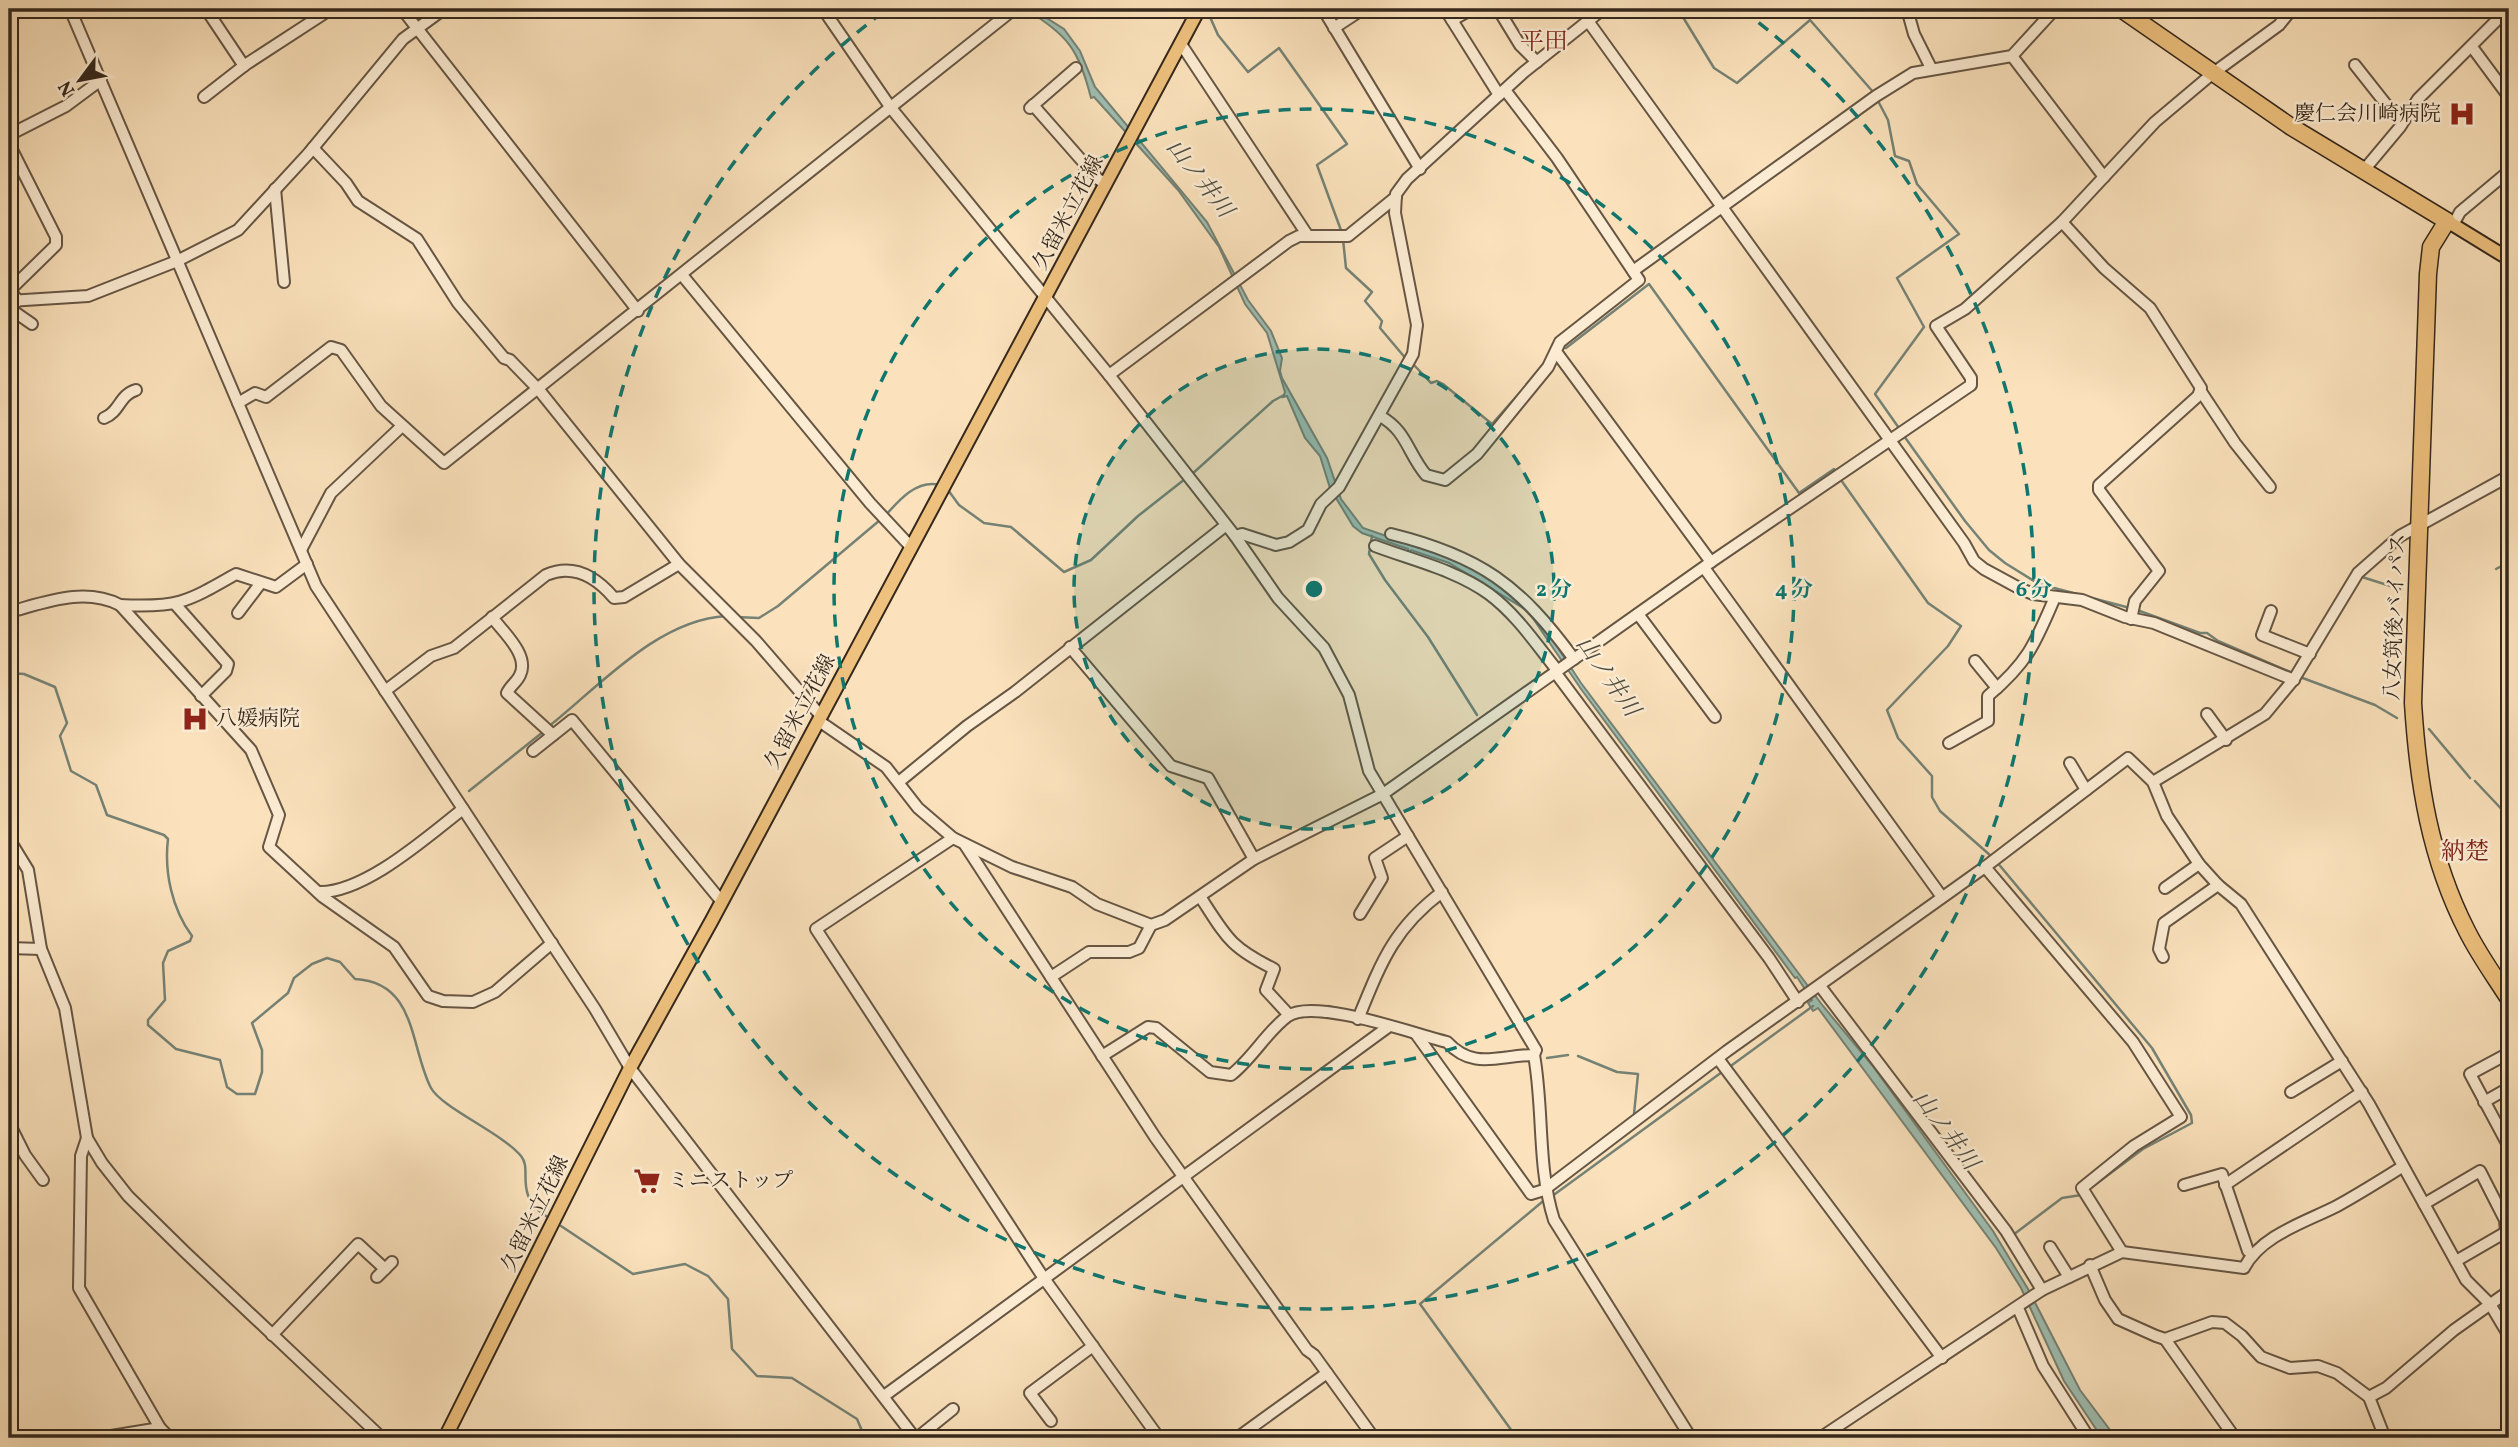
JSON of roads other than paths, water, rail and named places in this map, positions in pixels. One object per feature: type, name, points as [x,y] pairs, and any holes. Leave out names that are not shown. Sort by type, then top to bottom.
[{"type":"highway","points":[[2121,9],[2212,74],[2450,223]]},
{"type":"highway","name":"八女筑後バイパス","points":[[2450,223],[2431,247],[2428,274],[2413,703],[2423,799],[2437,861],[2462,920],[2509,999]]},
{"type":"main road","name":"久留米立花線","points":[[445,1438],[630,1068],[722,902],[1199,9]]},
{"type":"main road","points":[[2450,223],[2509,259]]},
{"type":"street","points":[[70,9],[316,586],[552,943],[630,1068],[916,1438],[953,1409]]},
{"type":"street","points":[[206,9],[244,66]]},
{"type":"street","points":[[204,97],[244,66],[331,9]]},
{"type":"street","points":[[402,9],[638,311]]},
{"type":"street","points":[[12,303],[88,296],[177,261],[238,230],[313,148],[403,39],[444,9]]},
{"type":"street","points":[[822,9],[891,108],[1109,375],[1235,536],[1278,598],[1324,648],[1341,676],[1369,771],[1536,1050],[1534,1055],[1541,1091],[1540,1133],[1544,1190],[1561,1234],[1690,1438]]},
{"type":"street","points":[[239,402],[255,393],[266,397],[331,347],[341,350],[350,359],[382,406],[444,463],[1014,9]]},
{"type":"street","points":[[1323,9],[1420,169]]},
{"type":"street","points":[[1334,27],[1363,9]]},
{"type":"street","points":[[1380,416],[1403,432],[1409,452],[1426,475],[1445,480],[1477,454],[1557,353],[1560,342],[1639,280],[1558,158],[1502,93],[1445,9]]},
{"type":"street","points":[[1452,20],[1472,9]]},
{"type":"street","points":[[1498,9],[1520,45],[1537,62]]},
{"type":"street","points":[[1109,375],[1289,241],[1308,236],[1348,236],[1396,197],[1407,179],[1502,93],[1603,9]]},
{"type":"street","points":[[1907,9],[1914,34],[1931,68]]},
{"type":"street","points":[[1633,271],[1876,96],[1913,73],[2012,56],[2055,9]]},
{"type":"street","points":[[313,148],[346,183],[358,201],[417,239],[458,303],[504,358],[510,360],[539,390],[679,564],[756,641],[820,718],[886,767],[918,808],[958,840],[1012,867],[1073,887],[1097,904],[1151,925],[1165,920],[1201,898],[1254,859],[1383,794],[1971,384],[1971,379],[1936,326],[1965,309],[2062,222],[2155,122],[2212,74],[2279,25],[2292,9]]},
{"type":"street","points":[[2364,170],[2418,99],[2508,9]]},
{"type":"street","points":[[1588,21],[1964,542],[1974,561],[2019,588],[2055,597],[2082,600],[2131,618],[2154,623],[2295,677]]},
{"type":"street","points":[[1181,44],[1308,236]]},
{"type":"street","points":[[2472,47],[2509,97]]},
{"type":"street","points":[[2012,56],[2104,177]]},
{"type":"street","points":[[2355,65],[2389,108],[2404,120]]},
{"type":"street","points":[[1076,68],[1032,107],[1098,179],[1106,184]]},
{"type":"street","points":[[1907,78],[1916,90]]},
{"type":"street","points":[[9,135],[66,106],[101,80]]},
{"type":"street","points":[[9,144],[56,237],[56,245],[10,290],[12,303],[32,324]]},
{"type":"street","points":[[2450,223],[2509,171]]},
{"type":"street","points":[[275,189],[284,282]]},
{"type":"street","points":[[1235,536],[1242,534],[1276,545],[1289,542],[1308,530],[1321,504],[1339,487],[1413,354],[1417,325],[1395,213],[1396,197]]},
{"type":"street","points":[[2062,222],[2104,268],[2120,279],[2150,308],[2199,380],[2198,396],[2099,485],[2099,490],[2159,571],[2135,601],[2131,618]]},
{"type":"street","points":[[682,275],[870,503],[911,547]]},
{"type":"street","points":[[1557,353],[1942,897]]},
{"type":"street","points":[[104,418],[114,412],[123,396],[136,390]]},
{"type":"street","points":[[2200,390],[2235,443],[2270,487]]},
{"type":"street","points":[[300,550],[331,493],[402,426]]},
{"type":"street","points":[[2153,782],[2265,714],[2295,677],[2358,572],[2400,536],[2476,497],[2509,476]]},
{"type":"street","points":[[900,782],[967,726],[1015,692],[1225,526]]},
{"type":"street","points":[[1391,534],[1436,545],[1501,579],[1530,604],[1574,659]]},
{"type":"street","points":[[1375,546],[1457,576],[1489,594],[1517,620],[1753,936],[1798,1002]]},
{"type":"street","points":[[120,605],[185,603],[236,574],[276,587],[307,564]]},
{"type":"street","points":[[385,691],[431,656],[454,648],[546,575],[557,570],[598,580],[614,598],[624,597],[679,564]]},
{"type":"street","points":[[238,613],[260,584]]},
{"type":"street","points":[[9,612],[77,595],[103,596],[120,605],[251,750],[279,815],[269,847],[318,892],[394,947],[428,996],[443,1001],[473,1002],[495,992],[552,943]]},
{"type":"street","points":[[1949,743],[1989,721],[1988,696],[2022,666],[2038,642],[2055,597]]},
{"type":"street","points":[[175,604],[228,664],[226,671],[201,696]]},
{"type":"street","points":[[2271,611],[2262,635],[2310,654]]},
{"type":"street","points":[[1638,614],[1715,717]]},
{"type":"street","points":[[492,617],[510,636],[521,664],[521,674],[507,693],[553,735]]},
{"type":"street","points":[[1070,647],[1171,766],[1208,778],[1254,859]]},
{"type":"street","points":[[1975,661],[1997,688]]},
{"type":"street","points":[[2207,714],[2226,740]]},
{"type":"street","points":[[533,751],[572,720],[722,902]]},
{"type":"street","points":[[1416,1034],[1531,1194],[1544,1190],[1985,867],[2128,758],[2153,782],[2167,816],[2199,864],[2218,886],[2241,904],[2362,1092],[2466,1280],[2490,1304],[2509,1336]]},
{"type":"street","points":[[2070,763],[2086,790]]},
{"type":"street","points":[[318,892],[344,888],[368,877],[463,809]]},
{"type":"street","points":[[1360,914],[1382,878],[1375,858],[1408,836]]},
{"type":"street","points":[[9,839],[29,870],[41,949],[65,1008],[87,1138],[102,1163],[128,1196],[383,1438]]},
{"type":"street","points":[[958,840],[1183,1177],[1374,1438]]},
{"type":"street","points":[[958,840],[816,929],[1043,1277],[1160,1438]]},
{"type":"street","points":[[2165,888],[2199,864]]},
{"type":"street","points":[[1985,867],[2133,1042],[2181,1117],[2134,1146],[2082,1188],[2122,1252]]},
{"type":"street","points":[[2163,957],[2159,949],[2164,923],[2218,886]]},
{"type":"street","points":[[1358,1018],[1392,940],[1409,925],[1417,911],[1442,892]]},
{"type":"street","points":[[1201,898],[1230,942],[1241,952],[1274,970],[1266,989],[1289,1015]]},
{"type":"street","points":[[1051,977],[1089,952],[1103,949],[1129,952],[1139,948],[1151,925]]},
{"type":"street","points":[[9,948],[41,949]]},
{"type":"street","points":[[1820,986],[2006,1231],[2042,1290]]},
{"type":"street","points":[[1101,1056],[1148,1027],[1156,1028],[1210,1072],[1231,1075],[1244,1065],[1289,1015],[1329,1010],[1447,1042],[1459,1055],[1480,1061],[1511,1055],[1534,1055]]},
{"type":"street","points":[[884,1396],[1388,1027]]},
{"type":"street","points":[[2509,1053],[2470,1074],[2509,1147]]},
{"type":"street","points":[[1719,1060],[1942,1358]]},
{"type":"street","points":[[2291,1092],[2342,1061]]},
{"type":"street","points":[[2484,1102],[2505,1090],[2509,1098]]},
{"type":"street","points":[[2225,1185],[2362,1092]]},
{"type":"street","points":[[9,1123],[25,1155],[43,1180]]},
{"type":"street","points":[[87,1138],[81,1156],[79,1288],[160,1428],[170,1438]]},
{"type":"street","points":[[1820,1438],[2042,1290],[2090,1265],[2122,1252],[2245,1268],[2251,1254],[2304,1219],[2336,1206],[2402,1167]]},
{"type":"street","points":[[2424,1204],[2480,1171],[2505,1220],[2506,1232],[2456,1261]]},
{"type":"street","points":[[2184,1185],[2222,1174],[2248,1251]]},
{"type":"street","points":[[272,1335],[358,1244],[385,1269]]},
{"type":"street","points":[[2050,1247],[2069,1276]]},
{"type":"street","points":[[2090,1265],[2105,1300],[2118,1319],[2165,1339],[2235,1438]]},
{"type":"street","points":[[2370,1397],[2386,1388],[2420,1357],[2509,1291]]},
{"type":"street","points":[[2018,1308],[2043,1366],[2089,1438]]},
{"type":"street","points":[[2165,1339],[2212,1321],[2225,1323],[2242,1336],[2261,1357],[2290,1368],[2318,1366],[2337,1373],[2370,1397],[2385,1438]]},
{"type":"street","points":[[1051,1421],[1030,1393],[1093,1346]]},
{"type":"street","points":[[1237,1438],[1326,1373]]},
{"type":"street","points":[[99,1438],[160,1428]]},
{"type":"waterway","points":[[1678,9],[1714,68],[1737,83],[1810,20],[1874,93]]},
{"type":"waterway","points":[[1210,17],[1218,35],[1248,72],[1279,48],[1347,144],[1317,165],[1342,233]]},
{"type":"waterway","points":[[1877,99],[1888,120],[1895,156],[1909,161],[1917,184],[1959,234],[1897,278],[1924,327],[1875,394],[1901,431]]},
{"type":"waterway","points":[[1343,239],[1346,268],[1372,292],[1365,301],[1382,321],[1380,328],[1407,360]]},
{"type":"waterway","points":[[1561,348],[1566,348],[1649,284],[1799,493],[1834,469],[1835,471]]},
{"type":"waterway","points":[[1412,363],[1431,383],[1437,381],[1443,384],[1492,424],[1530,381]]},
{"type":"waterway","points":[[1191,475],[1273,401],[1284,395]]},
{"type":"waterway","points":[[1904,436],[1965,521],[1989,550],[2005,563],[2039,584],[2130,608]]},
{"type":"waterway","points":[[948,490],[959,505],[984,523],[1011,527],[1064,572],[1091,560],[1138,516],[1185,479]]},
{"type":"waterway","points":[[1841,480],[1928,603],[1961,626],[1948,646],[1887,710],[1898,738],[1932,776],[1932,797],[1940,811],[1991,856]]},
{"type":"waterway","points":[[885,516],[916,488],[940,485]]},
{"type":"waterway","points":[[736,617],[759,618],[778,606],[880,520]]},
{"type":"waterway","points":[[1372,536],[1369,554],[1428,637],[1477,715]]},
{"type":"waterway","points":[[2496,569],[2509,562]]},
{"type":"waterway","points":[[2362,577],[2400,589]]},
{"type":"waterway","points":[[2137,610],[2200,633],[2207,633],[2218,641],[2295,674]]},
{"type":"waterway","points":[[548,727],[653,642],[676,629],[701,620],[726,616]]},
{"type":"waterway","points":[[9,673],[24,674],[55,687],[67,723],[60,736],[71,771],[96,785],[107,815],[164,835],[168,839],[167,864],[171,890],[179,914],[192,936],[190,941],[168,951],[163,963],[165,1000],[148,1020],[148,1025],[176,1049],[220,1060],[227,1087],[237,1094],[255,1094],[262,1072],[262,1050],[252,1023],[288,993],[294,978],[312,964],[327,958],[340,962],[355,979],[375,983],[390,992],[401,1004],[431,1088],[447,1104],[500,1138],[521,1156],[530,1199],[546,1216]]},
{"type":"waterway","points":[[2300,677],[2375,705],[2397,718]]},
{"type":"waterway","points":[[2429,729],[2470,778]]},
{"type":"waterway","points":[[469,791],[543,732]]},
{"type":"waterway","points":[[2475,781],[2509,817]]},
{"type":"waterway","points":[[1996,861],[2152,1048],[2191,1115],[2192,1123],[2143,1149],[2092,1187]]},
{"type":"waterway","points":[[1328,1006],[1349,1011]]},
{"type":"waterway","points":[[1728,1068],[1813,1006]]},
{"type":"waterway","points":[[1490,1054],[1505,1052]]},
{"type":"waterway","points":[[1547,1058],[1568,1055]]},
{"type":"waterway","points":[[1578,1056],[1617,1072],[1638,1074],[1634,1114]]},
{"type":"waterway","points":[[1555,1194],[1722,1072]]},
{"type":"waterway","points":[[2013,1235],[2062,1198],[2081,1195]]},
{"type":"waterway","points":[[1517,1438],[1420,1304],[1542,1202]]},
{"type":"waterway","points":[[561,1226],[633,1274],[685,1264],[708,1276],[728,1299],[732,1349],[757,1376],[792,1378],[857,1419],[865,1438]]},
{"type":"place","name":"慶仁会川崎病院","points":[[2462,114]]},
{"type":"place","name":"八媛病院","points":[[195,719]]},
{"type":"place","name":"ミニストップ","points":[[647,1181]]},
{"type":"district","name":"平田","points":[[1544,43]]},
{"type":"district","name":"納楚","points":[[2465,853]]},
{"type":"water label","name":"山ノ井川","points":[[1199,179]]},
{"type":"water label","name":"山ノ井川","points":[[1607,677]]},
{"type":"water label","name":"山ノ井川","points":[[1945,1131]]}]
